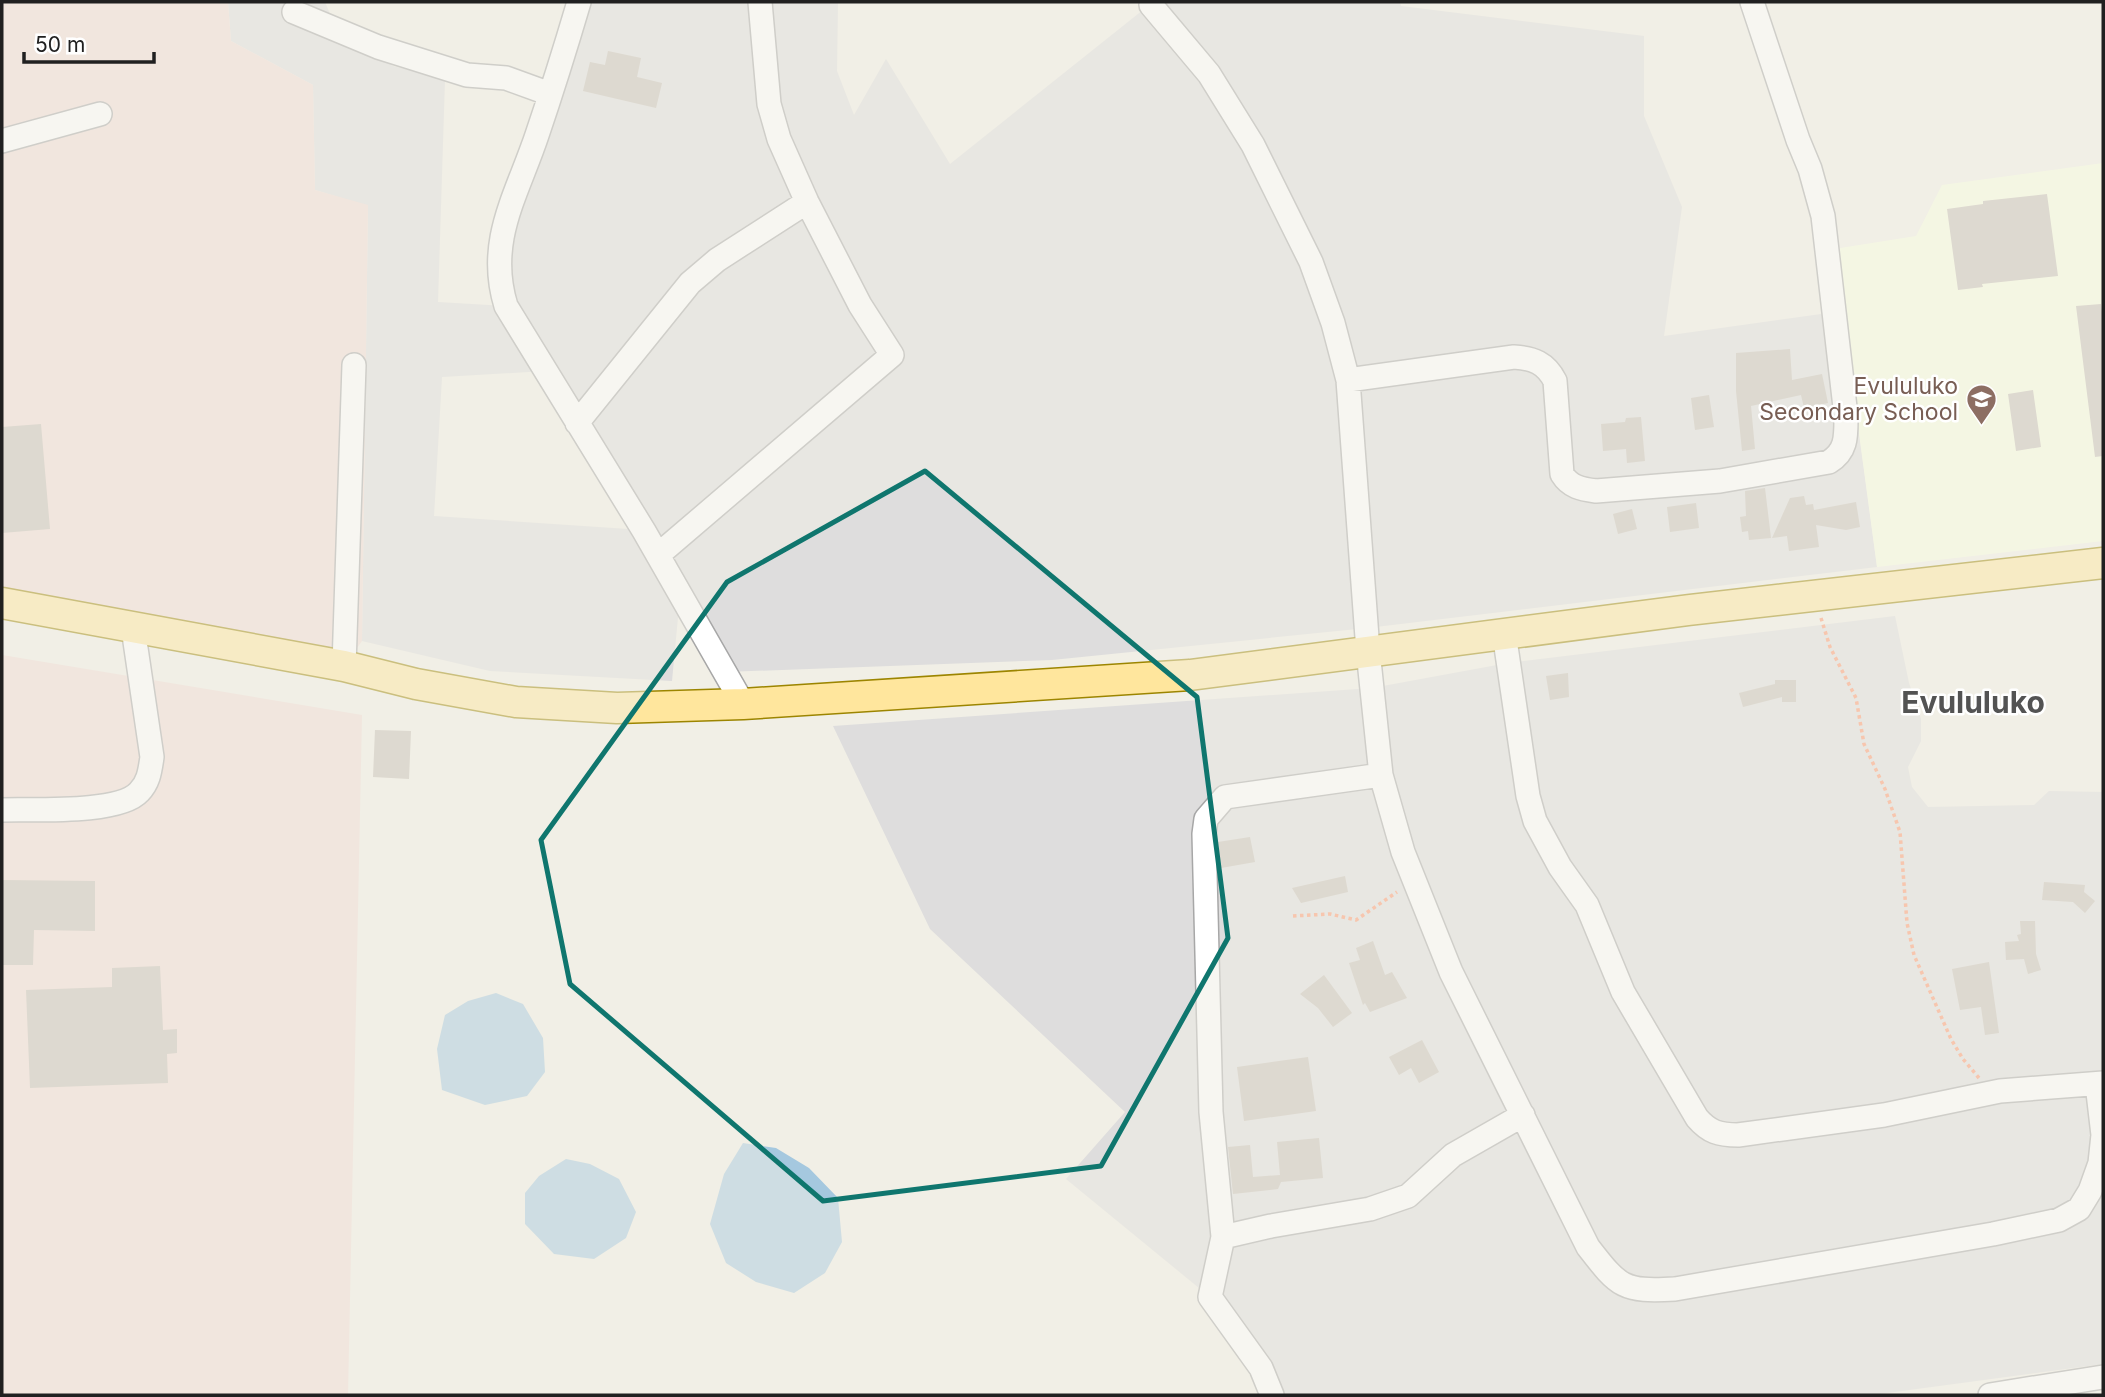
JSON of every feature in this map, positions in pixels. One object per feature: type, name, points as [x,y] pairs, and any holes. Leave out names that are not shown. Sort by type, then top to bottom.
[{"type":"main road","points":[[2,603],[344,666],[416,684],[527,703],[617,708],[743,704],[1190,675],[1816,595],[2103,564]]},
{"type":"street","points":[[579,2],[502,230],[498,264],[500,288],[506,306],[658,555],[743,704]]},
{"type":"street","points":[[658,555],[892,355],[860,305],[807,202],[779,139],[769,104],[760,2]]},
{"type":"street","points":[[1348,380],[1514,357],[1537,361],[1550,371],[1555,381],[1562,474],[1566,480],[1582,489],[1596,491],[1720,481],[1829,462],[1839,456],[1845,438],[1846,416],[1823,216],[1810,169],[1797,140],[1752,2]]},
{"type":"street","points":[[1151,5],[1209,74],[1253,145],[1311,262],[1333,323],[1348,380],[1368,651],[1381,775],[1403,852],[1451,972],[1588,1247],[1613,1280],[1628,1288],[1645,1291],[1675,1289],[1993,1234],[2059,1220],[2079,1209],[2090,1191],[2100,1163],[2103,1135],[2100,1084],[1991,1093],[1884,1115],[1738,1135],[1720,1135],[1706,1129],[1623,992],[1587,905],[1560,867],[1535,821],[1528,796],[1504,633]]},
{"type":"street","points":[[294,12],[378,47],[467,75],[506,78],[550,94]]},
{"type":"street","points":[[2,141],[100,114]]},
{"type":"street","points":[[577,424],[690,283],[717,260],[807,202]]},
{"type":"street","points":[[344,666],[354,365]]},
{"type":"street","points":[[2,810],[100,807],[121,803],[139,793],[149,777],[152,757],[134,628]]},
{"type":"street","points":[[1272,1395],[1261,1368],[1210,1297],[1223,1237],[1211,1112],[1204,834],[1206,819],[1225,797],[1381,775]]},
{"type":"street","points":[[1223,1237],[1370,1209],[1408,1196],[1453,1155],[1523,1115]]},
{"type":"street","points":[[1990,1395],[2103,1377]]},
{"type":"path","points":[[1816,595],[1830,647],[1856,698],[1864,744],[1885,789],[1900,832],[1907,923],[1914,955],[1951,1039],[1963,1059],[1991,1093]]},
{"type":"path","points":[[1293,916],[1330,914],[1356,920],[1404,887]]},
{"type":"highlighted area","points":[[925,471],[1197,697],[1228,938],[1101,1166],[823,1201],[570,984],[541,840],[727,582]]},
{"type":"shaded area","points":[[2,2],[228,2],[231,41],[313,85],[315,190],[368,205],[362,641],[344,666],[2,603]]},
{"type":"shaded area","points":[[228,2],[325,2],[335,26],[393,66],[445,79],[438,302],[505,306],[498,264],[579,2],[838,2],[837,71],[854,115],[886,59],[950,164],[1153,2],[1400,2],[1401,6],[1644,36],[1644,116],[1682,207],[1664,336],[1843,311],[1877,567],[1367,628],[1052,660],[725,672],[680,596],[672,681],[490,671],[362,641],[368,206],[315,190],[313,85],[231,41]],"holes":[[[545,371],[643,530],[434,516],[442,377]]]},
{"type":"shaded area","name":"Evululuko Secondary School","points":[[2103,163],[2103,541],[1877,567],[1834,249],[1916,236],[1942,185]]},
{"type":"shaded area","points":[[1895,616],[1909,683],[1921,719],[1921,741],[1908,767],[1912,787],[1928,807],[2034,805],[2049,791],[2103,792],[2103,1364],[1872,1395],[1272,1395],[1210,1297],[1066,1179],[1125,1112],[930,929],[833,726],[1372,688],[1508,663]]},
{"type":"shaded area","points":[[2,655],[362,715],[348,1395],[2,1395]]},
{"type":"water","points":[[496,993],[523,1004],[543,1038],[545,1072],[527,1096],[485,1105],[442,1090],[437,1049],[445,1015],[468,1001]]},
{"type":"water","points":[[743,1143],[776,1148],[809,1168],[838,1198],[842,1242],[825,1273],[794,1293],[756,1282],[726,1263],[710,1224],[724,1174]]},
{"type":"water","points":[[566,1159],[590,1164],[619,1179],[636,1212],[626,1238],[594,1259],[554,1254],[525,1224],[525,1193],[539,1176]]},
{"type":"building","points":[[608,51],[641,58],[637,77],[662,83],[656,108],[583,91],[590,62],[605,65]]},
{"type":"building","points":[[2047,194],[2058,276],[1982,284],[1983,287],[1958,290],[1947,209],[1983,204],[1983,201]]},
{"type":"building","points":[[2101,304],[2103,456],[2095,457],[2076,306]]},
{"type":"building","points":[[1790,349],[1792,380],[1822,374],[1828,403],[1804,408],[1801,395],[1751,406],[1755,449],[1742,451],[1736,391],[1736,353]]},
{"type":"building","points":[[2033,390],[2041,447],[2016,451],[2008,394]]},
{"type":"building","points":[[1709,395],[1714,427],[1695,430],[1691,398]]},
{"type":"building","points":[[1641,417],[1645,461],[1627,463],[1626,449],[1603,451],[1601,424],[1625,422],[1626,418]]},
{"type":"building","points":[[41,424],[50,529],[2,533],[2,427]]},
{"type":"building","points":[[1765,488],[1771,538],[1749,540],[1748,531],[1742,532],[1740,517],[1746,516],[1745,491]]},
{"type":"building","points":[[1804,496],[1806,505],[1813,504],[1814,510],[1856,502],[1860,527],[1846,530],[1816,525],[1819,547],[1789,551],[1787,536],[1772,538],[1790,498]]},
{"type":"building","points":[[1696,503],[1699,528],[1670,532],[1667,507]]},
{"type":"building","points":[[1632,509],[1637,529],[1618,534],[1613,514]]},
{"type":"building","points":[[1568,673],[1569,697],[1550,700],[1546,676]]},
{"type":"building","points":[[1775,680],[1796,680],[1796,702],[1782,702],[1782,697],[1743,707],[1739,693],[1775,684]]},
{"type":"building","points":[[375,730],[411,731],[409,779],[373,777]]},
{"type":"building","points":[[1250,837],[1255,862],[1221,868],[1218,842]]},
{"type":"building","points":[[1345,876],[1348,892],[1301,903],[1292,888]]},
{"type":"building","points":[[2,880],[95,881],[95,931],[34,930],[33,965],[2,965]]},
{"type":"building","points":[[2044,882],[2085,885],[2084,892],[2095,901],[2085,913],[2073,902],[2042,900]]},
{"type":"building","points":[[2020,921],[2035,921],[2036,954],[2041,970],[2028,974],[2024,959],[2006,960],[2005,942],[2019,941],[2017,935],[2021,934]]},
{"type":"building","points":[[1373,941],[1385,975],[1392,972],[1407,998],[1370,1012],[1365,1003],[1363,1005],[1349,963],[1360,960],[1356,948]]},
{"type":"building","points":[[1989,962],[1999,1033],[1985,1035],[1981,1007],[1960,1010],[1952,969]]},
{"type":"building","points":[[160,966],[163,1030],[177,1029],[177,1053],[167,1054],[168,1083],[30,1088],[26,990],[112,987],[112,968]]},
{"type":"building","points":[[1324,975],[1352,1013],[1333,1027],[1318,1008],[1300,994]]},
{"type":"building","points":[[1422,1040],[1439,1072],[1419,1083],[1411,1068],[1399,1075],[1389,1057]]},
{"type":"building","points":[[1308,1057],[1316,1111],[1244,1121],[1237,1067]]},
{"type":"building","points":[[1319,1138],[1323,1178],[1281,1182],[1278,1189],[1233,1194],[1228,1147],[1250,1145],[1253,1177],[1280,1175],[1277,1142]]},
{"type":"place","name":"Evululuko Secondary School","points":[[1981,426]]},
{"type":"district","name":"Evululuko","points":[[1973,702]]}]
